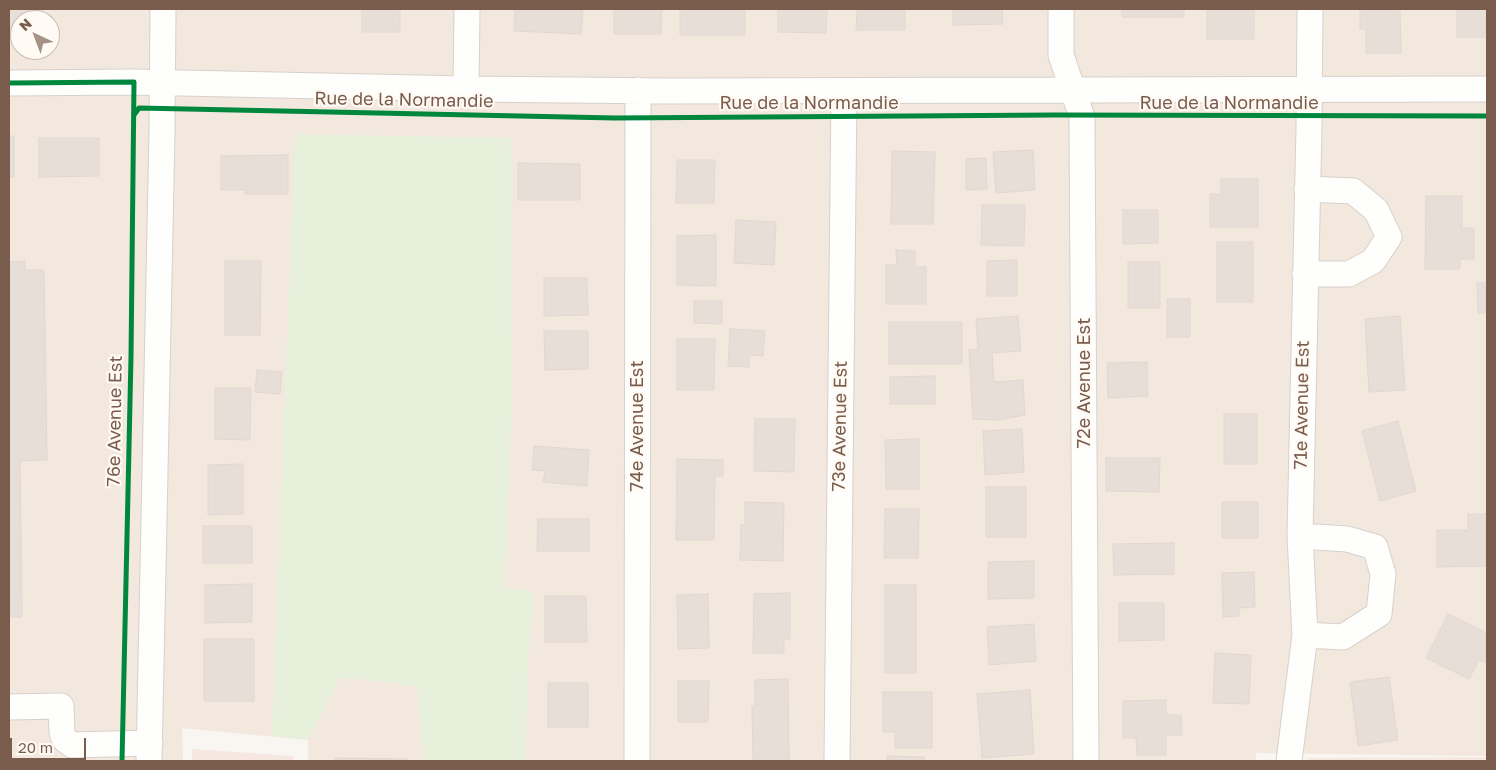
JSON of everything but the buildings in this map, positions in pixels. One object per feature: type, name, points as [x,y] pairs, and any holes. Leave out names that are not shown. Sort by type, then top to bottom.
[{"type":"street","points":[[9,707],[61,706],[62,732],[64,739],[72,745],[150,752],[162,9]]},
{"type":"street","points":[[466,90],[467,9]]},
{"type":"street","name":"72e Avenue Est","points":[[1061,9],[1062,55],[1082,116],[1086,761]]},
{"type":"street","name":"71e Avenue Est","points":[[1288,761],[1305,635],[1300,536],[1310,9]]},
{"type":"street","name":"Rue de la Normandie","points":[[9,83],[162,83],[466,90],[1487,89]]},
{"type":"street","name":"74e Avenue Est","points":[[637,761],[638,90]]},
{"type":"street","name":"73e Avenue Est","points":[[837,761],[844,91]]},
{"type":"street","points":[[1305,274],[1349,274],[1373,261],[1389,237],[1376,210],[1353,191],[1307,189]]},
{"type":"street","points":[[1300,536],[1346,539],[1375,547],[1383,574],[1379,614],[1342,636],[1305,635]]},
{"type":"shaded area","points":[[9,9],[1487,9],[1487,756],[1256,753],[1256,761],[308,761],[308,740],[182,728],[183,761],[9,761]]},
{"type":"shaded area","points":[[192,749],[293,756],[294,761],[192,761]]},
{"type":"shaded area","points":[[1487,757],[1487,761],[1307,761],[1307,758]]},
{"type":"green space","points":[[295,134],[511,138],[512,410],[504,588],[534,592],[528,660],[526,761],[424,761],[417,686],[340,677],[308,740],[272,736]]},
{"type":"cycle path","name":"76e Avenue Est","points":[[9,83],[134,82],[131,357],[122,761]]},
{"type":"cycle path","points":[[134,115],[139,108],[615,118],[1055,115],[1487,116]]}]
